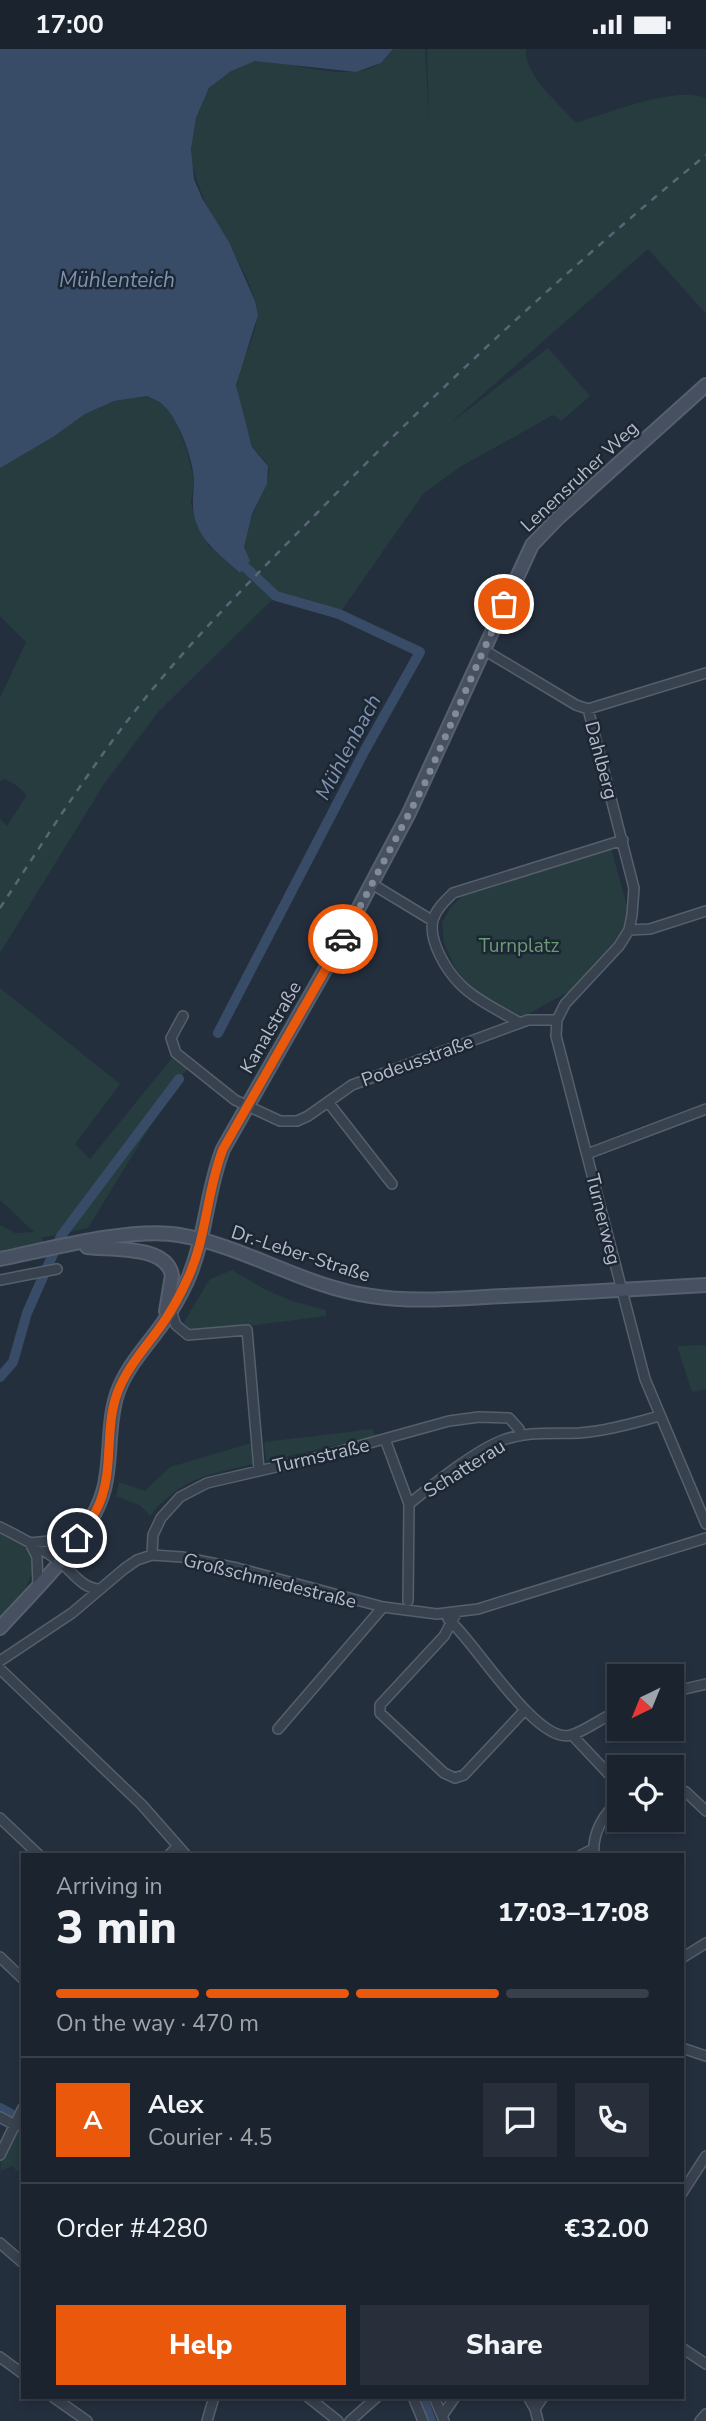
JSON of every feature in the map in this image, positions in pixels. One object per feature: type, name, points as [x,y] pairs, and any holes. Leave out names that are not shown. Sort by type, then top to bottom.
[{"type":"street","name":"Lenensruher Weg","points":[[484,650],[532,544],[706,385]]},
{"type":"street","name":"Dahlberg","points":[[484,650],[576,705],[589,709],[634,888],[629,930]]},
{"type":"street","name":"Kanalstraße","points":[[201,1240],[213,1173],[223,1149],[372,884],[424,785],[484,650]]},
{"type":"street","points":[[589,709],[706,673]]},
{"type":"street","points":[[520,1023],[461,986],[446,965],[435,940],[433,921],[440,905],[453,893],[623,840]]},
{"type":"street","points":[[372,884],[433,921]]},
{"type":"street","points":[[557,1020],[565,1004],[620,946],[629,930],[650,929],[706,911]]},
{"type":"street","name":"Podeusstraße","points":[[183,1016],[171,1038],[176,1053],[236,1100],[280,1121],[297,1121],[308,1116],[352,1084],[528,1020],[557,1020]]},
{"type":"street","name":"Turnerweg","points":[[557,1020],[556,1036],[636,1350],[659,1416],[706,1524]]},
{"type":"street","points":[[328,1102],[392,1184]]},
{"type":"street","points":[[587,1154],[706,1109]]},
{"type":"street","points":[[0,1259],[70,1245],[161,1233],[201,1240]]},
{"type":"street","name":"Dr.-Leber-Straße","points":[[0,1628],[59,1562],[95,1511],[104,1487],[111,1418],[118,1392],[136,1358],[168,1316],[187,1280],[201,1240],[310,1280],[371,1296],[464,1299],[706,1285]]},
{"type":"street","points":[[70,1245],[145,1252],[163,1260],[172,1275],[168,1316],[188,1335],[247,1330],[259,1469]]},
{"type":"street","points":[[0,1280],[57,1269]]},
{"type":"street","name":"Schatterau","points":[[408,1601],[409,1504],[502,1440],[534,1433],[578,1433],[615,1428],[659,1416]]},
{"type":"street","name":"Turmstraße","points":[[152,1555],[153,1535],[162,1518],[180,1497],[207,1483],[449,1421],[479,1417],[509,1419],[519,1429],[520,1436]]},
{"type":"street","points":[[385,1439],[409,1504]]},
{"type":"street","points":[[0,1527],[59,1562],[83,1583],[100,1589]]},
{"type":"street","points":[[30,1543],[77,1538]]},
{"type":"street","points":[[525,1710],[464,1775],[455,1778],[448,1776],[390,1723],[380,1713],[379,1707],[444,1636],[452,1615],[536,1593],[706,1538]]},
{"type":"street","points":[[30,1543],[37,1557],[38,1585]]},
{"type":"street","points":[[0,1661],[61,1621],[131,1564],[152,1555]]},
{"type":"street","name":"Großschmiedestraße","points":[[152,1555],[182,1557],[237,1568],[383,1607],[452,1615],[514,1699],[554,1733],[570,1735]]},
{"type":"street","points":[[278,1729],[383,1607]]},
{"type":"street","points":[[444,1636],[457,1632],[466,1636]]},
{"type":"street","points":[[0,1669],[142,1805],[184,1853]]},
{"type":"street","points":[[684,1689],[706,1684]]},
{"type":"street","points":[[607,1716],[570,1735],[607,1773]]},
{"type":"street","points":[[684,1793],[706,1811]]},
{"type":"street","points":[[594,1852],[599,1825],[607,1814]]},
{"type":"street","points":[[0,1818],[37,1853]]},
{"type":"street","points":[[171,1853],[178,1846]]},
{"type":"street","points":[[684,1957],[706,1943]]},
{"type":"street","points":[[0,1957],[21,1977]]},
{"type":"street","points":[[684,2049],[706,2056]]},
{"type":"street","points":[[0,2155],[21,2113]]},
{"type":"street","points":[[0,2117],[16,2126]]},
{"type":"street","points":[[684,2188],[706,2156]]},
{"type":"street","points":[[0,2243],[21,2261]]},
{"type":"street","points":[[684,2349],[706,2364]]},
{"type":"street","points":[[0,2357],[21,2373]]},
{"type":"street","points":[[57,2399],[86,2421]]},
{"type":"street","points":[[207,2421],[213,2399]]},
{"type":"street","points":[[310,2399],[338,2421]]},
{"type":"street","points":[[350,2421],[375,2399]]},
{"type":"street","points":[[414,2399],[423,2421]]},
{"type":"street","points":[[435,2399],[443,2419]]},
{"type":"street","points":[[443,2419],[454,2399]]},
{"type":"street","points":[[529,2399],[534,2418]]},
{"type":"street","points":[[534,2418],[542,2399]]},
{"type":"street","points":[[700,2421],[706,2414]]},
{"type":"green space","points":[[393,49],[425,49],[429,121],[427,49],[526,49],[531,70],[537,79],[576,123],[661,98],[694,95],[706,99],[706,314],[648,249],[448,425],[548,348],[590,396],[561,421],[553,415],[460,467],[423,494],[339,614],[276,596],[159,711],[104,784],[0,953],[0,819],[7,826],[27,795],[5,779],[0,781],[0,698],[26,642],[0,616],[0,468],[53,437],[85,414],[114,401],[147,396],[165,406],[177,423],[194,480],[191,503],[197,526],[210,545],[206,543],[239,572],[250,561],[244,548],[245,536],[269,474],[267,463],[252,445],[237,383],[254,333],[257,312],[246,278],[198,184],[192,160],[192,135],[210,88],[246,63],[272,62],[356,72],[383,61]]},
{"type":"green space","name":"Turnplatz","points":[[611,848],[631,920],[617,944],[575,988],[518,1020],[490,1012],[455,968],[444,943],[442,923],[450,908],[462,896]]},
{"type":"green space","points":[[0,988],[120,1084],[75,1144],[90,1159],[176,1053],[191,1065],[179,1079],[88,1228],[41,1238],[51,1248],[0,1259],[0,1225],[15,1233],[34,1232],[0,1200]]},
{"type":"green space","points":[[232,1270],[264,1289],[292,1301],[326,1310],[326,1316],[192,1333],[184,1322],[210,1279]]},
{"type":"green space","points":[[706,1345],[706,1389],[692,1392],[677,1346]]},
{"type":"green space","points":[[373,1429],[375,1437],[266,1461],[264,1442]]},
{"type":"green space","points":[[251,1443],[254,1464],[196,1479],[173,1493],[150,1516],[141,1506],[116,1496],[119,1482],[145,1491],[170,1467]]},
{"type":"green space","points":[[0,1534],[26,1546],[34,1567],[25,1590],[0,1618]]},
{"type":"green space","points":[[16,2126],[21,2130],[21,2169],[17,2171],[12,2166],[4,2170],[3,2168],[1,2174],[0,2155]]},
{"type":"water","name":"Mühlenteich","points":[[0,49],[393,49],[381,63],[356,72],[255,61],[231,71],[209,88],[196,118],[191,149],[194,179],[202,198],[229,242],[255,301],[258,315],[236,385],[252,447],[268,466],[267,484],[252,514],[244,547],[250,561],[240,573],[200,532],[194,514],[192,464],[185,443],[171,414],[147,396],[114,401],[85,414],[53,437],[0,468]]},
{"type":"waterway","name":"Mühlenbach","points":[[218,1033],[365,750],[420,652],[339,614],[276,596],[245,567]]},
{"type":"waterway","name":"Mühlenbach","points":[[0,1377],[13,1362],[27,1313],[61,1236],[179,1079]]},
{"type":"waterway","name":"Mühlenbach","points":[[0,2108],[11,2114]]},
{"type":"waterway","name":"Mühlenbach","points":[[423,2399],[431,2421]]},
{"type":"railway","points":[[0,908],[111,743],[151,691],[211,622],[363,466],[458,374],[605,240],[706,155]]},
{"type":"way so far","points":[[343,939],[424,785],[504,604]]},
{"type":"route","points":[[77,1538],[100,1503],[107,1476],[111,1418],[118,1392],[136,1358],[171,1311],[193,1266],[201,1240],[213,1173],[223,1149],[343,939]]}]
